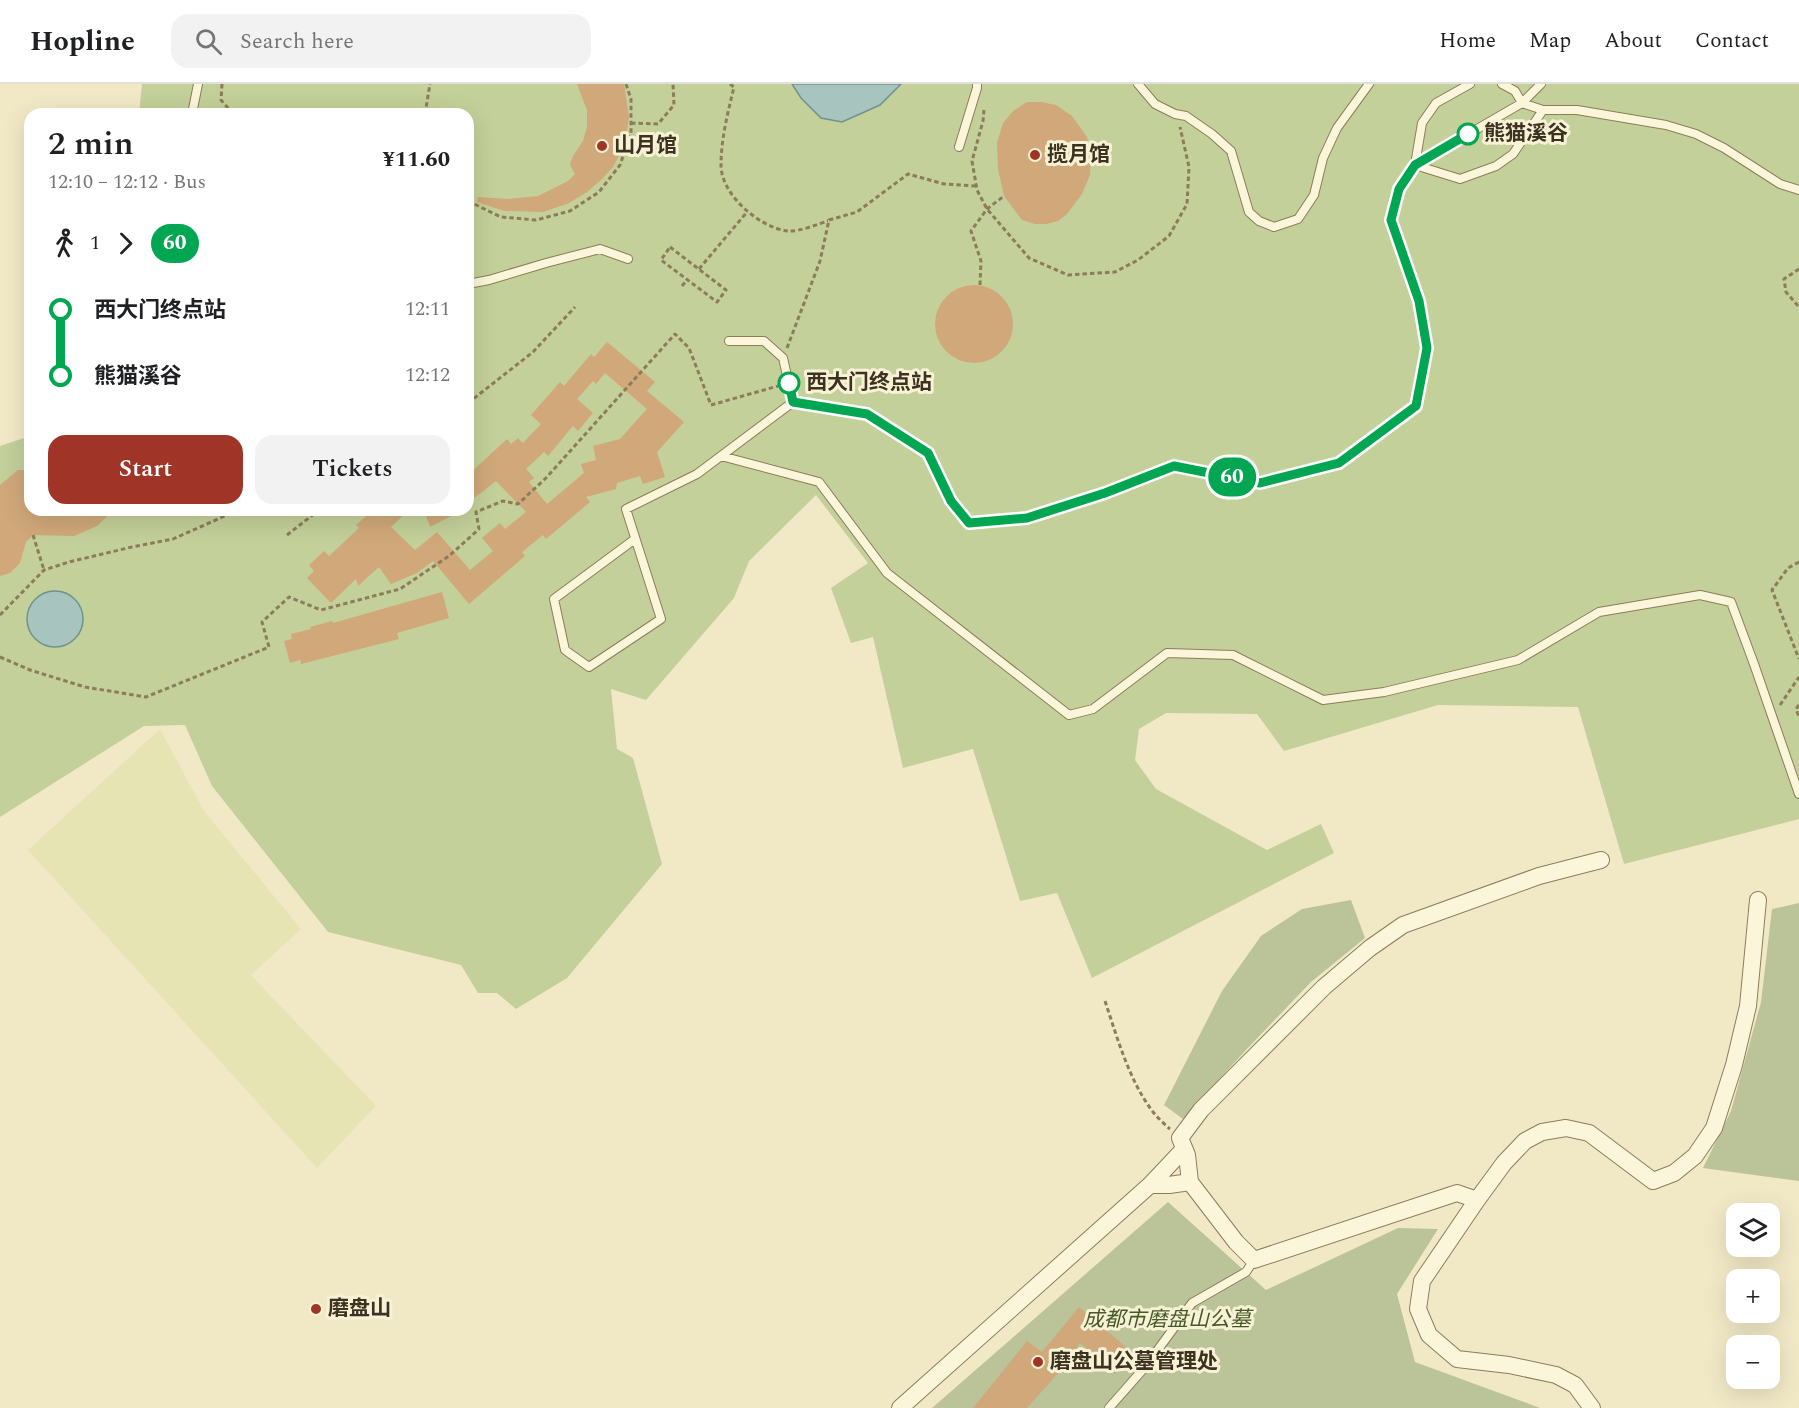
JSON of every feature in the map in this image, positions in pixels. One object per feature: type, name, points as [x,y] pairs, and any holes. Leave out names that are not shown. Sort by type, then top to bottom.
[{"type":"street","points":[[900,1408],[1150,1185],[1182,1144],[1201,1110],[1324,987],[1370,948],[1403,925],[1539,876],[1600,860]]},
{"type":"street","points":[[1592,1408],[1575,1385],[1556,1375],[1509,1365],[1457,1359],[1429,1335],[1418,1309],[1422,1281],[1504,1163],[1525,1141],[1542,1132],[1566,1128],[1589,1132],[1653,1181],[1674,1173],[1695,1156],[1714,1128],[1734,1065],[1748,1006],[1758,900]]},
{"type":"street","points":[[1182,1144],[1187,1155],[1190,1182],[1236,1242],[1254,1260],[1457,1193],[1477,1200]]},
{"type":"street","points":[[1150,1185],[1190,1182]]},
{"type":"lane","points":[[193,108],[198,84]]},
{"type":"lane","points":[[959,147],[977,84]]},
{"type":"lane","points":[[1138,84],[1155,104],[1175,114],[1186,116],[1231,151],[1249,212],[1258,221],[1274,226],[1298,219],[1314,195],[1323,158],[1337,128],[1369,84]]},
{"type":"lane","points":[[635,539],[554,599],[565,650],[590,667],[661,619],[626,509],[697,474],[793,402],[867,414],[928,453],[951,501],[969,523],[1027,518],[1105,493],[1174,466],[1260,483],[1339,463],[1416,406],[1427,348],[1419,301],[1391,220],[1399,189],[1415,165],[1422,123],[1436,103],[1470,84]]},
{"type":"lane","points":[[1502,84],[1515,91],[1522,103],[1543,110],[1577,110],[1666,125],[1696,134],[1724,148],[1780,184],[1799,190]]},
{"type":"lane","points":[[1415,165],[1522,103],[1541,84]]},
{"type":"lane","points":[[1415,165],[1460,179],[1496,166],[1513,154],[1543,110]]},
{"type":"lane","points":[[474,283],[600,249],[628,259]]},
{"type":"lane","points":[[729,341],[764,341],[783,358],[793,402]]},
{"type":"lane","points":[[721,456],[819,482],[887,573],[1069,716],[1093,709],[1167,652],[1233,655],[1323,700],[1384,692],[1518,660],[1599,612],[1700,596],[1731,602],[1799,794]]},
{"type":"lane","points":[[1109,1408],[1146,1366],[1192,1303],[1246,1272],[1254,1260]]},
{"type":"path","points":[[222,84],[221,100],[228,108]]},
{"type":"path","points":[[426,108],[430,84]]},
{"type":"path","points":[[474,204],[501,217],[536,220],[570,211],[599,192],[620,165],[631,133],[631,99],[626,84]]},
{"type":"path","points":[[631,123],[658,124],[674,105],[673,84]]},
{"type":"path","points":[[730,84],[734,87],[725,123],[721,165],[723,179],[747,212],[773,227],[791,231],[857,212],[908,174],[944,184],[977,186]]},
{"type":"path","points":[[984,102],[982,121],[972,161],[977,186],[987,209],[1029,258],[1068,275],[1115,272],[1138,260],[1169,236],[1186,204],[1190,167],[1175,114]]},
{"type":"path","points":[[980,285],[981,261],[971,231],[987,209],[1005,196]]},
{"type":"path","points":[[699,269],[747,212]]},
{"type":"path","points":[[783,358],[820,261],[829,220]]},
{"type":"path","points":[[670,248],[726,290],[717,302],[687,280],[661,260],[670,248]]},
{"type":"path","points":[[1799,269],[1784,279],[1786,292],[1799,307]]},
{"type":"path","points":[[682,286],[687,280]]},
{"type":"path","points":[[474,398],[533,352],[575,307]]},
{"type":"path","points":[[0,657],[30,670],[85,687],[146,697],[269,647],[262,622],[289,597],[321,610],[400,589],[449,556],[479,529],[476,512],[503,501],[518,504],[546,478],[675,334],[690,348],[711,405],[789,383]]},
{"type":"path","points":[[0,615],[44,570],[69,562],[173,539],[225,516]]},
{"type":"path","points":[[287,536],[312,516]]},
{"type":"path","points":[[33,535],[44,570]]},
{"type":"path","points":[[1799,562],[1788,568],[1772,590],[1799,659]]},
{"type":"path","points":[[1772,717],[1799,677]]},
{"type":"path","points":[[1799,705],[1797,709],[1799,717]]},
{"type":"path","points":[[1105,1001],[1121,1051],[1135,1083],[1154,1114],[1182,1144]]},
{"type":"shaded area","points":[[160,729],[204,811],[301,929],[251,975],[376,1106],[317,1168],[28,850]]},
{"type":"green space","points":[[142,84],[1799,84],[1799,819],[1624,864],[1578,707],[1438,705],[1284,751],[1257,714],[1166,713],[1139,729],[1135,760],[1156,789],[1267,850],[1321,824],[1334,853],[1092,978],[1057,893],[1020,901],[973,749],[903,768],[873,637],[851,643],[831,588],[868,563],[816,495],[749,561],[734,598],[646,700],[611,689],[617,749],[633,758],[662,864],[567,978],[516,1009],[497,993],[478,993],[461,965],[328,932],[212,786],[185,725],[144,726],[0,817],[0,446],[24,438],[24,516],[474,516],[474,108],[140,108]]},
{"type":"green space","points":[[1351,900],[1365,938],[1311,982],[1183,1119],[1164,1105],[1222,991],[1261,936],[1302,909]]},
{"type":"green space","points":[[1799,903],[1799,1181],[1703,1168],[1731,1111],[1761,1002],[1772,909]]},
{"type":"green space","name":"成都市磨盘山公墓","points":[[1168,1202],[1266,1290],[1398,1228],[1438,1229],[1397,1294],[1415,1362],[1540,1408],[932,1408]]},
{"type":"water","points":[[792,84],[901,84],[880,105],[842,122],[821,118],[801,98]]},
{"type":"water","points":[[50,591],[60,591],[75,599],[81,608],[83,619],[81,630],[75,639],[60,647],[50,647],[39,642],[32,635],[27,624],[27,614],[32,603],[39,596]]},
{"type":"building","name":"山月馆","points":[[577,84],[624,84],[629,117],[623,148],[613,167],[587,192],[569,203],[543,212],[504,211],[477,202],[478,197],[508,199],[538,196],[568,181],[575,174],[570,165],[583,141],[587,127],[587,110]]},
{"type":"building","points":[[1027,102],[1056,105],[1072,116],[1087,137],[1091,156],[1090,175],[1082,194],[1067,214],[1058,221],[1046,224],[1035,224],[1022,220],[1004,196],[998,169],[997,143],[1003,123],[1013,111]]},
{"type":"building","points":[[966,285],[982,285],[996,291],[1007,302],[1013,316],[1013,332],[1007,346],[996,357],[982,363],[966,363],[952,357],[941,346],[935,332],[935,316],[941,302],[952,291]]},
{"type":"building","points":[[607,342],[655,382],[647,391],[684,422],[657,452],[665,477],[643,484],[640,476],[617,483],[616,489],[586,497],[590,502],[546,539],[543,535],[522,552],[525,556],[469,604],[433,561],[417,573],[391,584],[379,567],[358,586],[356,579],[331,603],[307,578],[314,571],[309,565],[324,551],[329,556],[359,528],[356,525],[366,516],[403,516],[391,527],[415,550],[437,532],[470,570],[493,551],[482,538],[500,523],[505,529],[526,512],[496,481],[474,498],[474,469],[507,439],[511,444],[518,438],[523,443],[541,424],[531,415],[560,382],[564,386],[591,354],[594,357]],"holes":[[[605,373],[647,409],[620,439],[593,446],[596,460],[581,464],[584,473],[547,504],[529,482],[534,478],[526,469],[544,452],[548,456],[573,426],[578,431],[593,413],[577,399],[593,381],[596,384]]]},
{"type":"building","points":[[18,470],[24,470],[24,516],[108,516],[97,526],[74,536],[33,535],[26,542],[20,563],[10,573],[0,576],[0,485]]},
{"type":"building","points":[[426,516],[451,516],[430,527]]},
{"type":"building","points":[[442,592],[449,618],[397,633],[399,639],[301,664],[300,660],[290,663],[284,641],[292,639],[291,634]]},
{"type":"building","name":"磨盘山公墓管理处","points":[[1079,1307],[1134,1354],[1115,1374],[1080,1343],[1061,1370],[1027,1408],[973,1408],[1027,1341],[1042,1352]]},
{"type":"bus line","name":"60","points":[[789,383],[793,402],[867,414],[928,453],[951,501],[969,523],[1027,518],[1105,493],[1174,466],[1260,483],[1339,463],[1416,406],[1427,348],[1419,301],[1391,220],[1399,189],[1415,165],[1468,134]]},
{"type":"place","name":"熊猫溪谷","points":[[1468,134]]},
{"type":"place","name":"山月馆","points":[[602,146]]},
{"type":"place","name":"揽月馆","points":[[1035,155]]},
{"type":"place","name":"西大门终点站","points":[[789,383]]},
{"type":"place","name":"磨盘山","points":[[316,1309]]},
{"type":"place","name":"磨盘山公墓管理处","points":[[1038,1362]]}]
